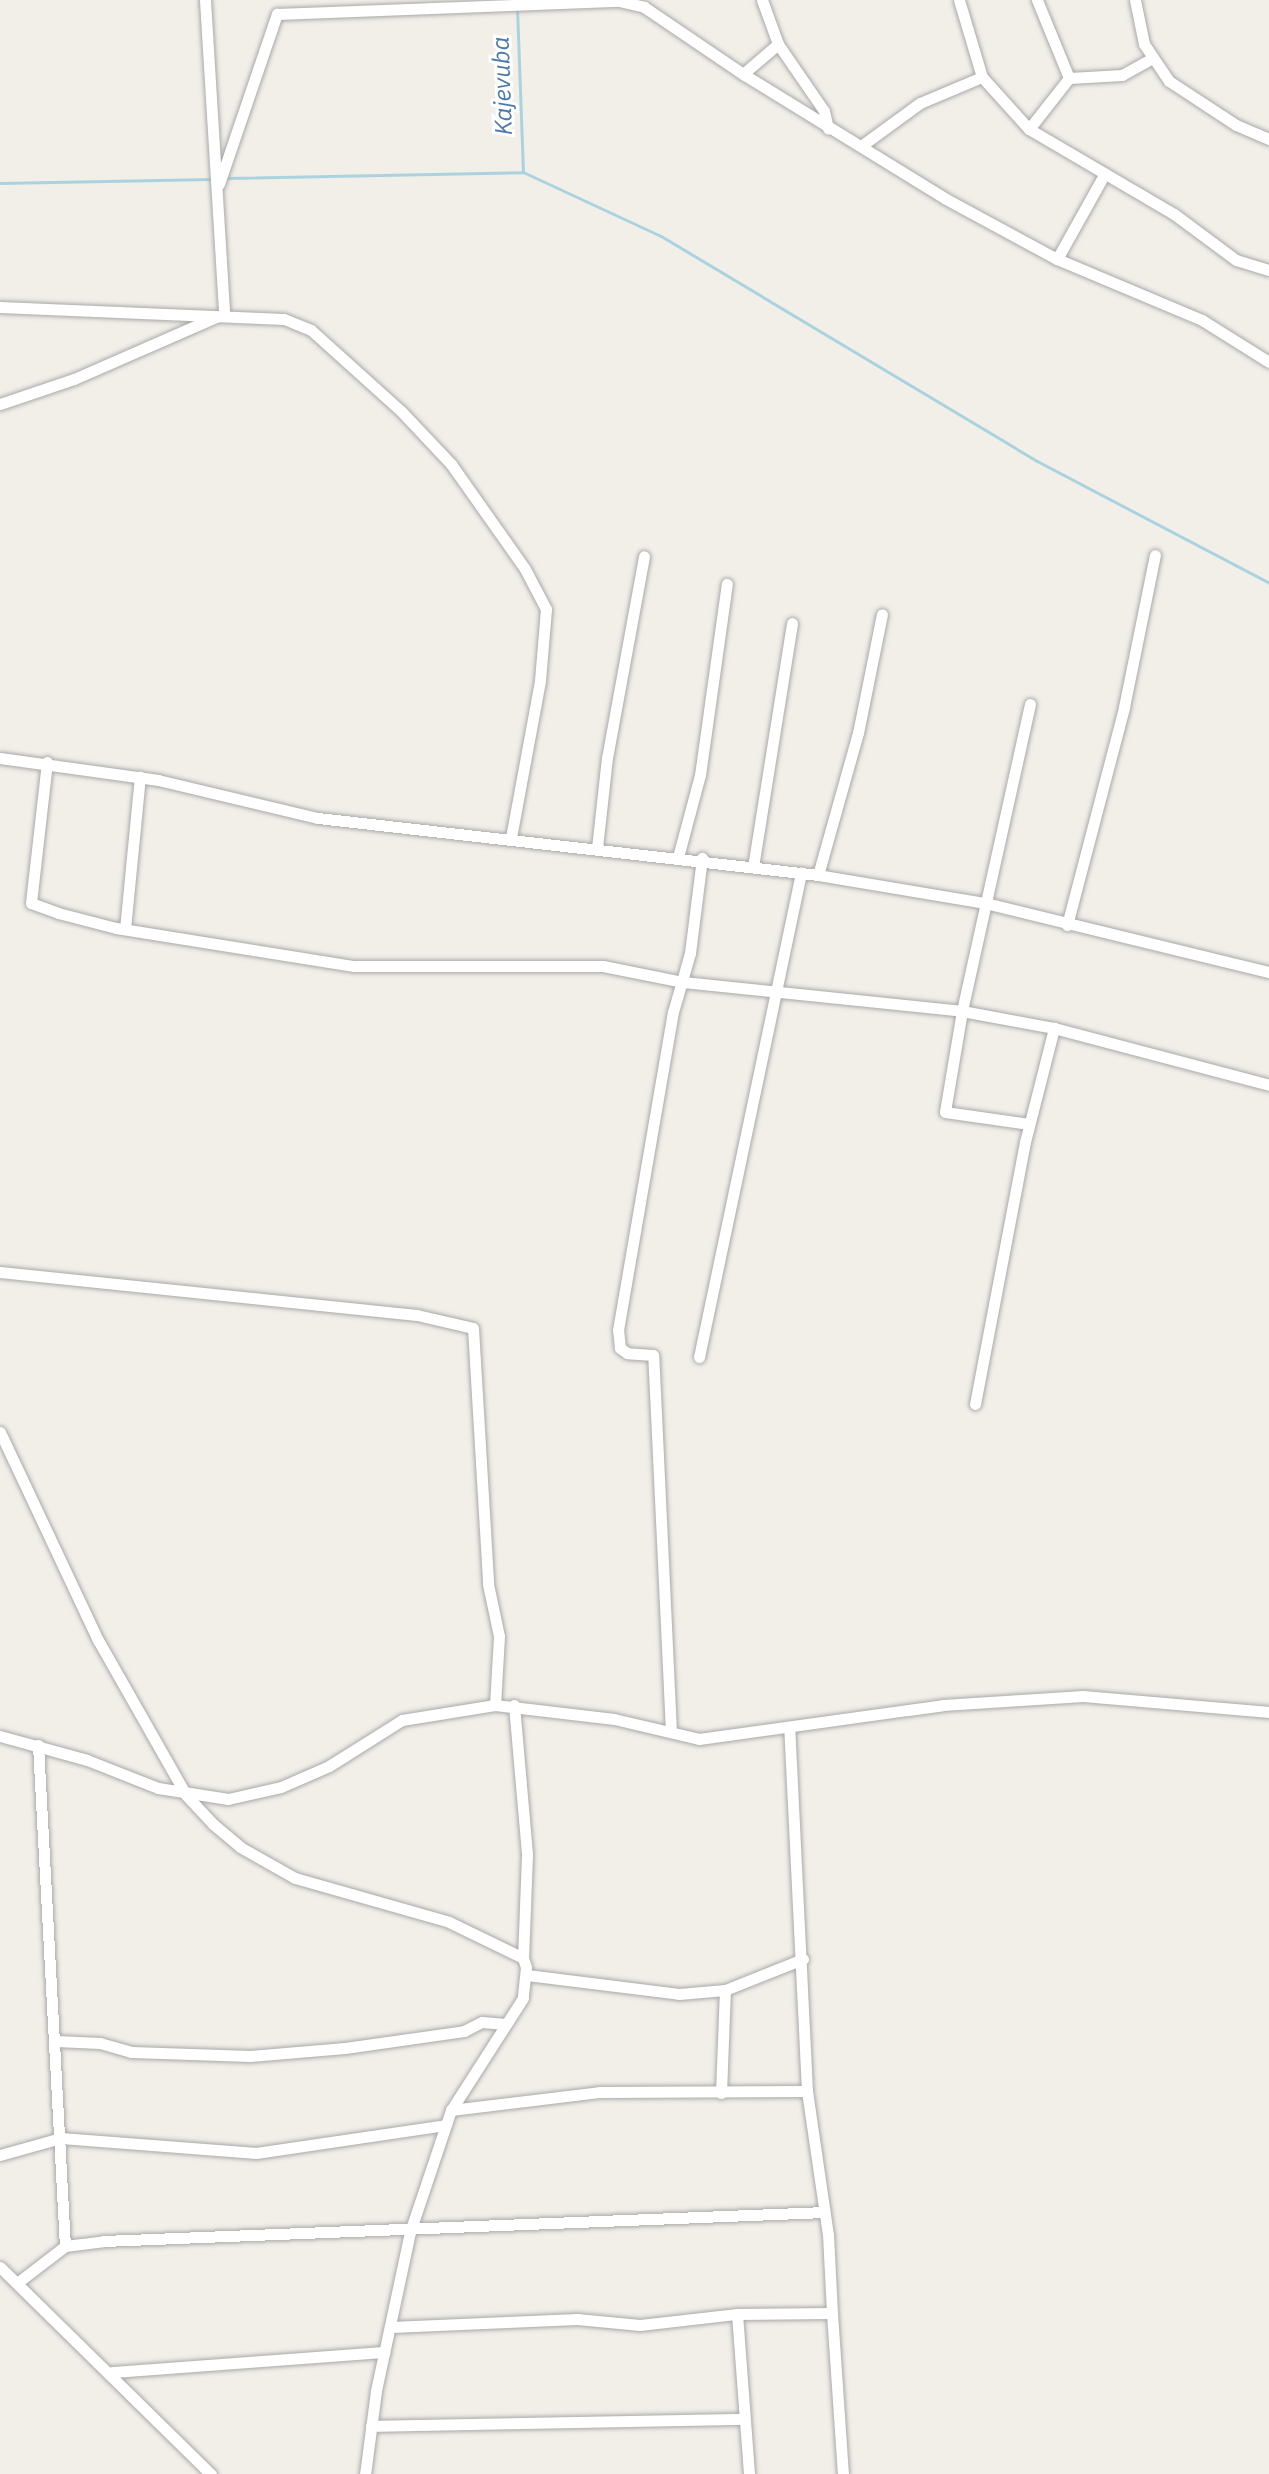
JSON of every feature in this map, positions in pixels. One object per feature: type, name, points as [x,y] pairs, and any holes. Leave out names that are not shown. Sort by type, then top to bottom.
[{"type":"street","points":[[205,0],[219,184],[224,314]]},
{"type":"street","points":[[762,0],[778,44],[824,111],[828,129]]},
{"type":"street","points":[[959,0],[982,77],[1029,129],[1105,173],[1236,260],[1268,266]]},
{"type":"street","points":[[1037,0],[1069,78]]},
{"type":"street","points":[[1135,0],[1137,22],[1153,58],[1185,96],[1269,139]]},
{"type":"street","points":[[219,184],[277,14],[619,1],[644,7],[828,129],[1057,259],[1202,320],[1269,362]]},
{"type":"street","points":[[743,74],[778,44]]},
{"type":"street","points":[[1029,129],[1069,78],[1122,75],[1153,58]]},
{"type":"street","points":[[861,146],[920,103],[982,77]]},
{"type":"street","points":[[1057,259],[1105,173]]},
{"type":"street","points":[[0,307],[224,314],[284,319],[311,330],[348,360],[451,464],[538,591],[546,609],[540,681],[511,837]]},
{"type":"street","points":[[0,404],[74,379],[224,314]]},
{"type":"street","points":[[1067,925],[1124,707],[1155,555]]},
{"type":"street","points":[[597,848],[607,758],[644,556]]},
{"type":"street","points":[[678,857],[700,775],[701,741],[727,584]]},
{"type":"street","points":[[818,875],[858,733],[882,614]]},
{"type":"street","points":[[753,867],[792,623]]},
{"type":"street","points":[[1029,1124],[945,1112],[962,1011],[1030,704]]},
{"type":"street","points":[[0,758],[140,777],[318,818],[702,858],[985,903],[1269,972]]},
{"type":"street","points":[[47,762],[31,903],[125,929],[354,966],[563,964],[683,982],[962,1011],[1054,1028],[1269,1085]]},
{"type":"street","points":[[125,929],[140,777]]},
{"type":"street","points":[[671,1732],[653,1355],[627,1353],[620,1348],[618,1330],[673,1012],[683,982],[702,858]]},
{"type":"street","points":[[699,1357],[779,992],[801,873]]},
{"type":"street","points":[[975,1404],[1029,1124],[1054,1028]]},
{"type":"street","points":[[0,1272],[417,1315],[473,1328],[488,1584],[499,1636],[495,1705]]},
{"type":"street","points":[[0,1432],[61,1569],[186,1795],[240,1847],[295,1878],[421,1912],[523,1958]]},
{"type":"street","points":[[0,1735],[186,1795],[228,1799],[281,1787],[329,1766],[402,1720],[495,1705],[514,1705],[699,1739],[943,1705],[1083,1696],[1269,1712]]},
{"type":"street","points":[[365,2474],[384,2352],[410,2232],[445,2125],[503,2024],[523,1998],[527,1975],[523,1958],[527,1855],[514,1705]]},
{"type":"street","points":[[789,1727],[803,1959],[807,2091],[824,2212],[843,2474]]},
{"type":"street","points":[[38,1745],[65,2246]]},
{"type":"street","points":[[527,1975],[639,1991],[725,1990],[803,1959]]},
{"type":"street","points":[[721,2093],[725,1990]]},
{"type":"street","points":[[56,2041],[100,2043],[132,2052],[250,2056],[402,2041],[464,2031],[482,2022],[503,2024]]},
{"type":"street","points":[[451,2110],[599,2092],[807,2091]]},
{"type":"street","points":[[0,2155],[61,2138],[256,2153],[445,2125]]},
{"type":"street","points":[[17,2283],[65,2246],[410,2232],[734,2212],[824,2212]]},
{"type":"street","points":[[0,2267],[112,2372],[211,2474]]},
{"type":"street","points":[[391,2327],[577,2319],[640,2325],[737,2314],[832,2313]]},
{"type":"street","points":[[737,2314],[742,2419],[749,2474]]},
{"type":"street","points":[[112,2372],[384,2352]]},
{"type":"street","points":[[371,2426],[742,2419]]},
{"type":"waterway","name":"Kajevuba","points":[[517,8],[523,172]]},
{"type":"waterway","points":[[224,178],[523,172],[661,236],[1037,461],[1269,583]]},
{"type":"waterway","points":[[0,183],[212,179]]}]
